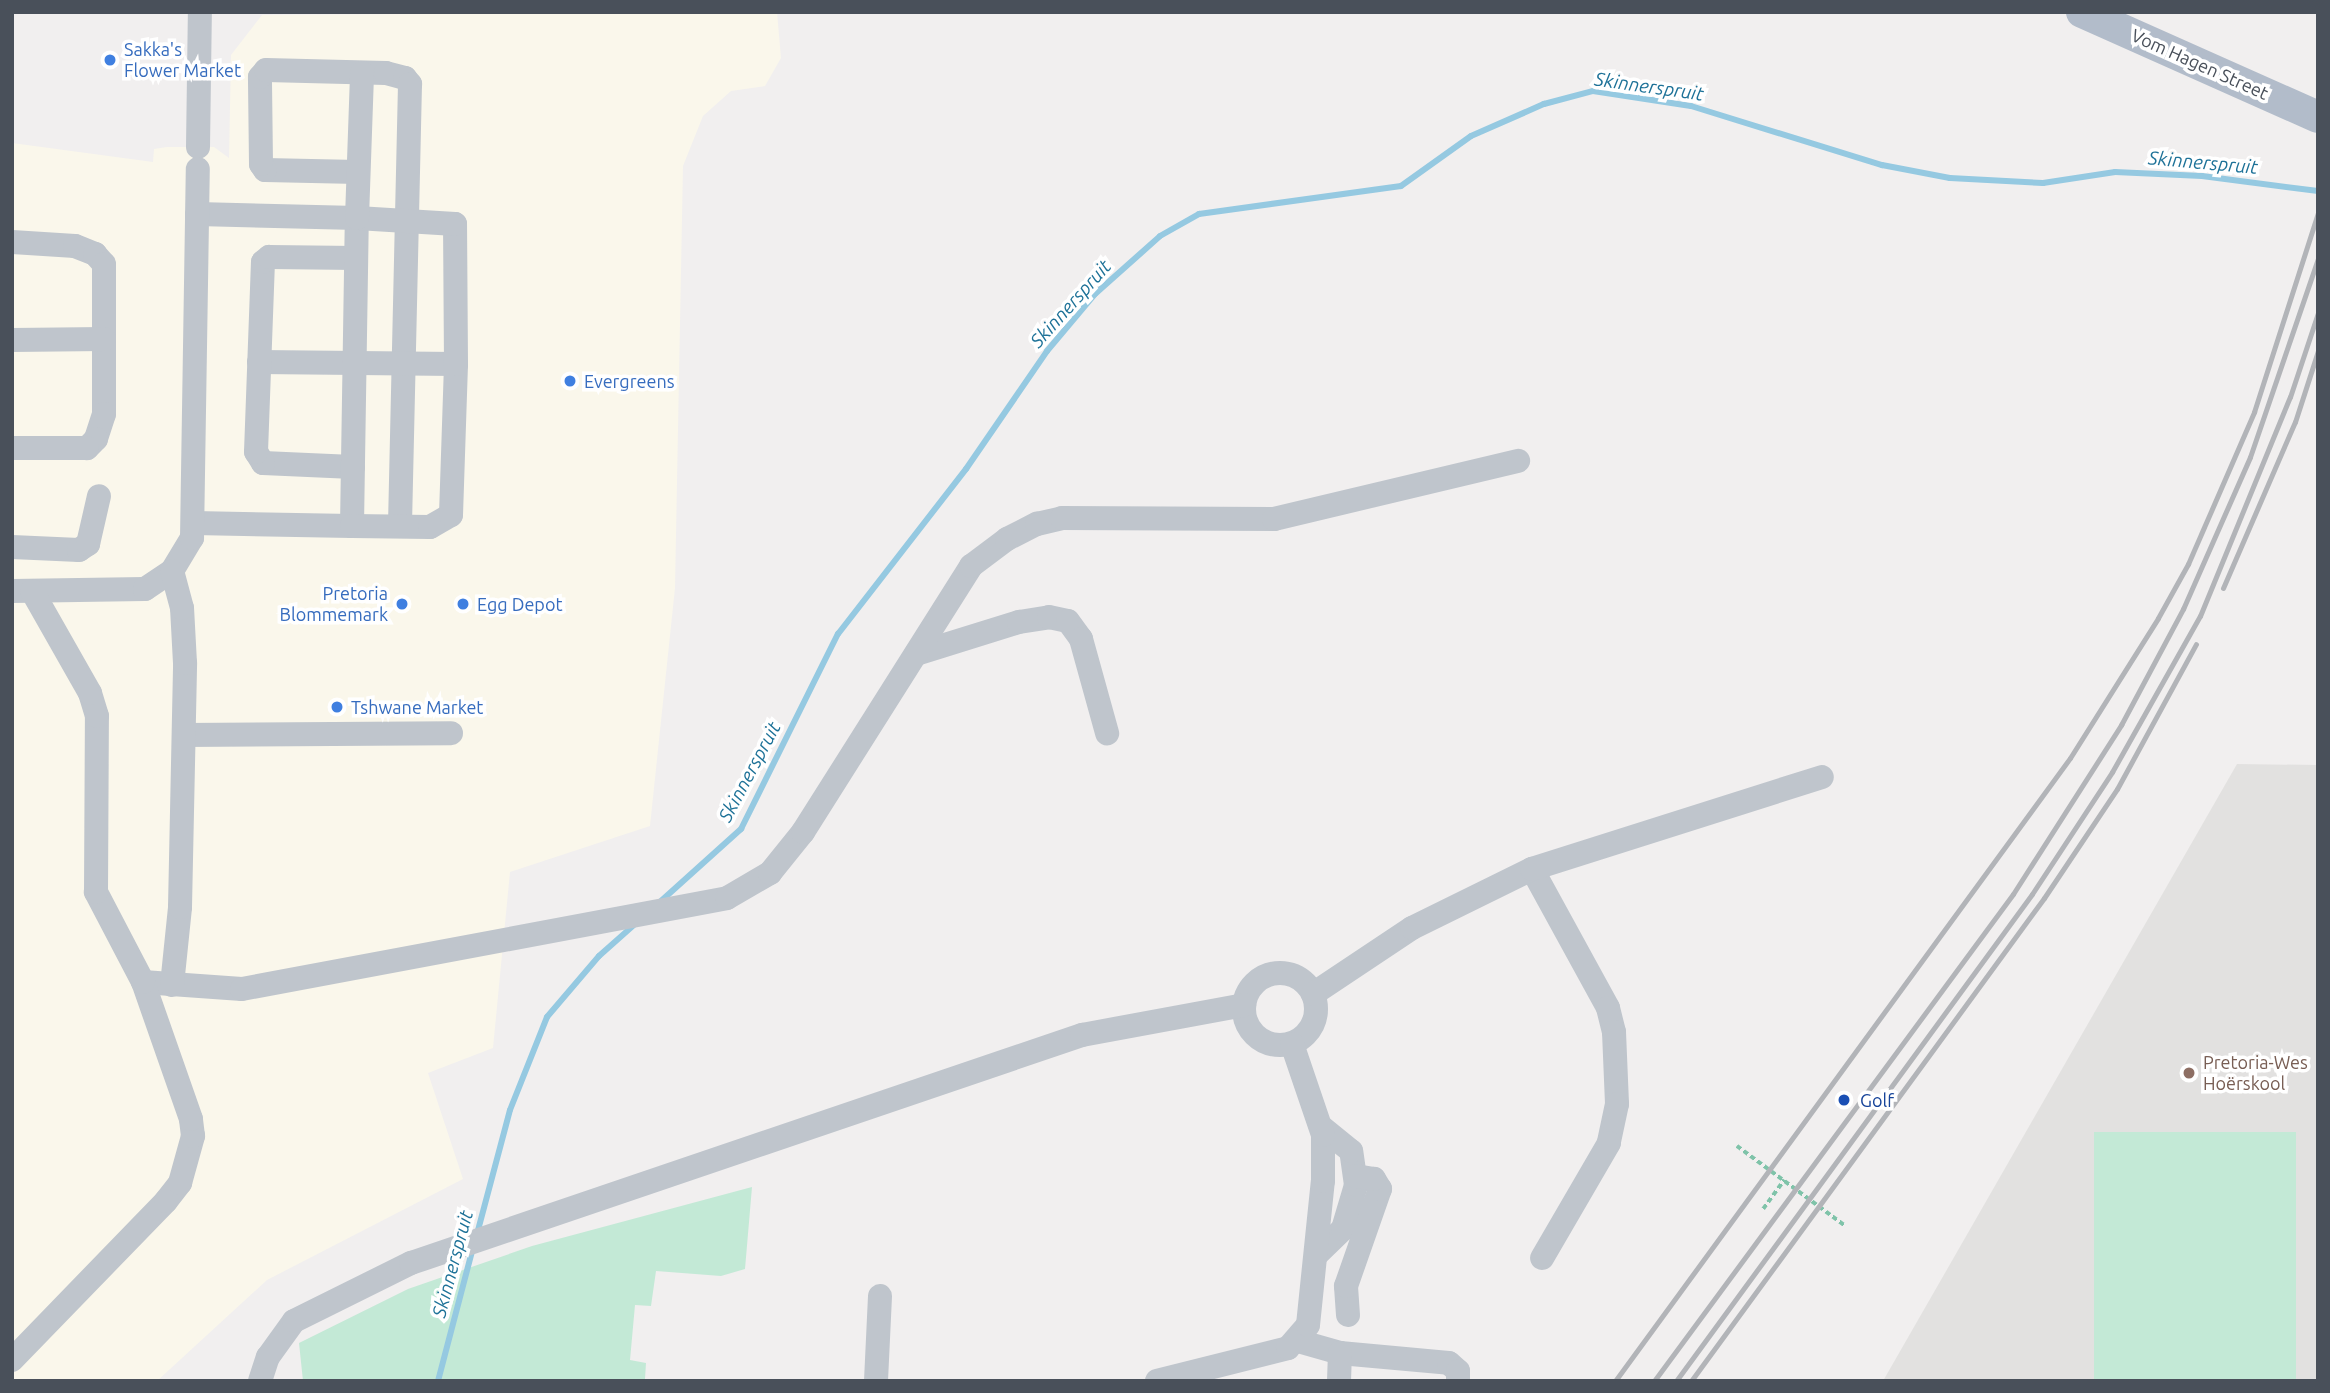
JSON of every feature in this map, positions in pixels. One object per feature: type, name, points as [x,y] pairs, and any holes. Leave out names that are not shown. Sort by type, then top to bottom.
[{"type":"main road","name":"Vom Hagen Street","points":[[2082,12],[2318,117]]},
{"type":"street","points":[[30,591],[145,589],[172,571],[192,538],[200,12]]},
{"type":"street","points":[[358,172],[265,170],[261,164],[260,77],[274,69],[362,73],[396,76],[410,84],[400,526]]},
{"type":"street","points":[[352,526],[362,73]]},
{"type":"street","points":[[194,523],[430,527],[451,515],[458,230],[450,221],[197,214]]},
{"type":"street","points":[[12,242],[75,246],[95,254],[104,264],[104,414],[96,439],[87,448],[12,448]]},
{"type":"street","points":[[353,467],[263,463],[257,458],[258,362],[263,262],[269,257],[356,258]]},
{"type":"street","points":[[12,340],[104,339]]},
{"type":"street","points":[[258,362],[456,364]]},
{"type":"street","points":[[143,982],[242,989],[612,917],[727,898],[770,873],[803,832],[971,566],[1037,523],[1062,519],[1274,519],[1518,461]]},
{"type":"street","points":[[12,547],[79,550],[88,544],[99,496]]},
{"type":"street","points":[[30,591],[48,549]]},
{"type":"street","points":[[172,571],[185,625],[179,918],[172,985]]},
{"type":"street","points":[[12,1360],[166,1201],[187,1165],[191,1119],[143,982],[94,884],[97,716],[90,693],[30,591]]},
{"type":"street","points":[[916,654],[1019,622],[1049,617],[1068,621],[1081,639],[1107,733]]},
{"type":"street","points":[[184,735],[451,733]]},
{"type":"street","points":[[1313,994],[1420,923],[1532,869],[1822,776]]},
{"type":"street","points":[[1532,869],[1608,1008],[1614,1032],[1617,1104],[1609,1143],[1542,1258]]},
{"type":"street","points":[[1283,973],[1301,979],[1313,994],[1316,1014],[1309,1032],[1292,1044],[1274,1045],[1257,1038],[1247,1023],[1244,1005],[1251,988],[1265,976],[1283,973]]},
{"type":"street","points":[[260,1381],[268,1357],[293,1321],[411,1263],[1082,1035],[1244,1005]]},
{"type":"street","points":[[1157,1381],[1281,1351],[1298,1341],[1311,1312],[1323,1181],[1321,1127],[1292,1044]]},
{"type":"street","points":[[1316,1255],[1343,1229],[1356,1176],[1351,1151],[1321,1127]]},
{"type":"street","points":[[1348,1315],[1346,1286],[1380,1189],[1374,1178],[1356,1176]]},
{"type":"street","points":[[876,1381],[880,1296]]},
{"type":"street","points":[[1298,1341],[1340,1353],[1448,1363],[1458,1371],[1458,1381]]},
{"type":"street","points":[[1339,1381],[1340,1353]]},
{"type":"path","points":[[1737,1146],[1844,1225]]},
{"type":"path","points":[[1763,1209],[1784,1180]]},
{"type":"shaded area","name":"Tshwane Market","points":[[777,12],[781,58],[765,86],[731,91],[703,116],[683,166],[675,588],[650,826],[510,872],[493,1048],[428,1073],[463,1179],[267,1280],[157,1381],[12,1381],[12,143],[153,162],[154,149],[214,147],[229,158],[231,55],[262,15]]},
{"type":"shaded area","name":"Pretoria-Wes Hoërskool","points":[[2237,764],[2318,765],[2318,1381],[1883,1381]]},
{"type":"green space","points":[[2094,1132],[2296,1132],[2296,1381],[2094,1381]]},
{"type":"green space","points":[[752,1187],[745,1269],[721,1276],[656,1271],[651,1306],[635,1305],[630,1360],[646,1363],[645,1379],[656,1381],[303,1381],[299,1343],[408,1289],[532,1246]]},
{"type":"waterway","name":"Skinnerspruit","points":[[661,901],[741,829],[838,634],[966,469],[1047,351],[1095,294],[1160,236],[1199,214],[1401,186],[1471,136],[1544,104],[1593,91],[1691,106],[1882,165],[1950,178],[2043,183],[2115,172],[2202,176],[2318,191]]},
{"type":"waterway","name":"Skinnerspruit","points":[[477,1234],[510,1110],[547,1017],[599,956],[635,924]]},
{"type":"waterway","name":"Skinnerspruit","points":[[438,1381],[473,1248]]},
{"type":"railway","points":[[1615,1381],[2070,758],[2158,618],[2188,564],[2254,412],[2318,213]]},
{"type":"railway","points":[[1654,1381],[2013,894],[2121,725],[2183,609],[2250,457],[2318,258]]},
{"type":"railway","points":[[1676,1381],[2032,894],[2112,772],[2200,616],[2290,397],[2318,313]]},
{"type":"railway","points":[[2223,588],[2295,422],[2318,351]]},
{"type":"railway","points":[[1691,1381],[2044,898],[2117,789],[2196,644]]},
{"type":"place","name":"Sakka's Flower Market","points":[[110,60]]},
{"type":"place","name":"Evergreens","points":[[570,381]]},
{"type":"place","name":"Pretoria Blommemark","points":[[402,604]]},
{"type":"place","name":"Egg Depot","points":[[463,604]]},
{"type":"place","name":"Tshwane Market","points":[[337,707]]},
{"type":"place","name":"Pretoria-Wes Hoërskool","points":[[2189,1073]]},
{"type":"place","name":"Golf","points":[[1844,1100]]}]
